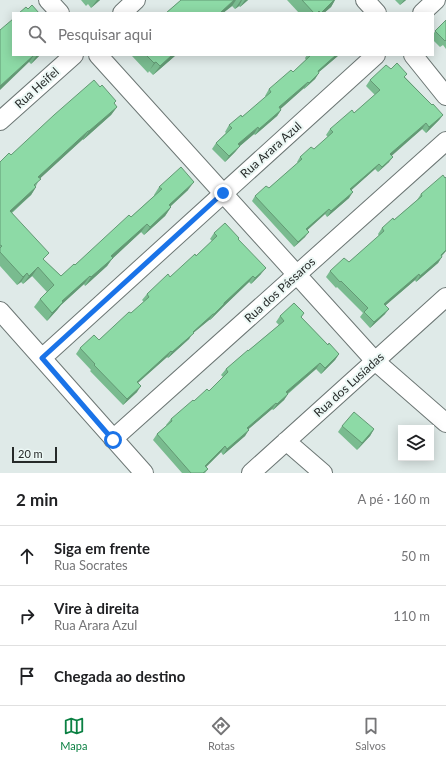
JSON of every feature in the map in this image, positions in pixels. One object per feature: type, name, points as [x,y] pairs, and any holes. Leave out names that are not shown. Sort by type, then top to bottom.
[{"type":"street","points":[[48,0],[59,12]]},
{"type":"street","points":[[123,12],[136,0]]},
{"type":"street","points":[[365,0],[376,12]]},
{"type":"street","points":[[423,12],[436,0]]},
{"type":"street","name":"Rua Heifel","points":[[0,121],[73,56]]},
{"type":"street","points":[[99,56],[375,361],[446,423]]},
{"type":"street","name":"Rua Arara Azul","points":[[42,358],[375,56]]},
{"type":"street","points":[[414,56],[446,96]]},
{"type":"street","name":"Rua dos Pássaros","points":[[113,440],[446,141]]},
{"type":"street","name":"Rua dos Lusíadas","points":[[251,473],[446,297]]},
{"type":"street","points":[[0,311],[113,440],[144,473]]},
{"type":"street","points":[[286,441],[323,473]]},
{"type":"building","points":[[181,0],[234,0],[221,12],[167,12]]},
{"type":"building","points":[[302,0],[334,0],[322,12],[313,12]]},
{"type":"building","points":[[32,5],[38,12],[20,12],[26,7],[28,9]]},
{"type":"building","points":[[12,20],[12,56],[33,56],[0,86],[0,30]]},
{"type":"building","points":[[446,20],[446,40],[445,41],[435,31]]},
{"type":"building","points":[[147,56],[171,56],[160,66],[156,62],[154,63]]},
{"type":"building","points":[[310,56],[335,56],[318,71],[319,73],[309,83],[308,82],[279,107],[281,110],[259,129],[258,127],[238,144],[240,146],[229,156],[216,143],[232,128],[229,125],[241,115],[242,117],[271,92],[269,89],[291,70],[293,72]]},
{"type":"building","points":[[397,63],[407,74],[404,77],[443,115],[429,127],[426,123],[390,154],[393,157],[382,167],[379,164],[350,189],[353,192],[331,211],[329,209],[306,229],[309,232],[298,242],[255,196],[266,186],[269,188],[302,159],[300,157],[311,147],[314,149],[333,132],[330,129],[352,110],[354,113],[380,90],[370,80],[386,65],[391,69]]},
{"type":"building","points":[[94,80],[100,87],[102,85],[116,101],[114,103],[117,107],[88,131],[38,177],[41,179],[34,185],[36,187],[10,211],[49,253],[43,259],[61,276],[129,215],[131,217],[162,189],[159,187],[181,167],[194,182],[169,205],[171,207],[150,227],[147,224],[111,256],[113,258],[62,301],[63,302],[52,313],[40,299],[54,285],[38,267],[29,276],[27,273],[23,277],[0,252],[0,248],[2,246],[0,245],[0,162],[9,153],[11,155]]},
{"type":"building","points":[[443,175],[445,178],[446,177],[446,250],[441,255],[442,257],[420,276],[419,274],[384,304],[389,309],[374,322],[364,312],[368,308],[330,271],[344,258],[349,262],[384,231],[382,228],[393,218],[394,220],[422,196],[421,194]]},
{"type":"building","points":[[225,223],[266,268],[255,278],[253,276],[193,332],[194,333],[172,352],[171,351],[137,382],[141,386],[127,399],[94,365],[95,364],[80,348],[94,335],[99,340],[129,312],[131,313],[149,297],[147,294],[168,274],[170,277],[195,254],[196,256],[217,236],[214,233]]},
{"type":"building","points":[[294,303],[304,313],[301,317],[328,345],[329,343],[339,354],[325,368],[320,363],[286,392],[288,394],[247,428],[249,430],[227,449],[225,446],[205,466],[208,469],[203,473],[191,473],[157,434],[172,421],[171,419],[193,400],[194,401],[207,389],[209,391],[228,372],[226,369],[284,321],[280,316]]},
{"type":"building","points":[[354,412],[374,429],[362,443],[342,426]]},
{"type":"route","points":[[113,440],[42,358],[223,193]]}]
